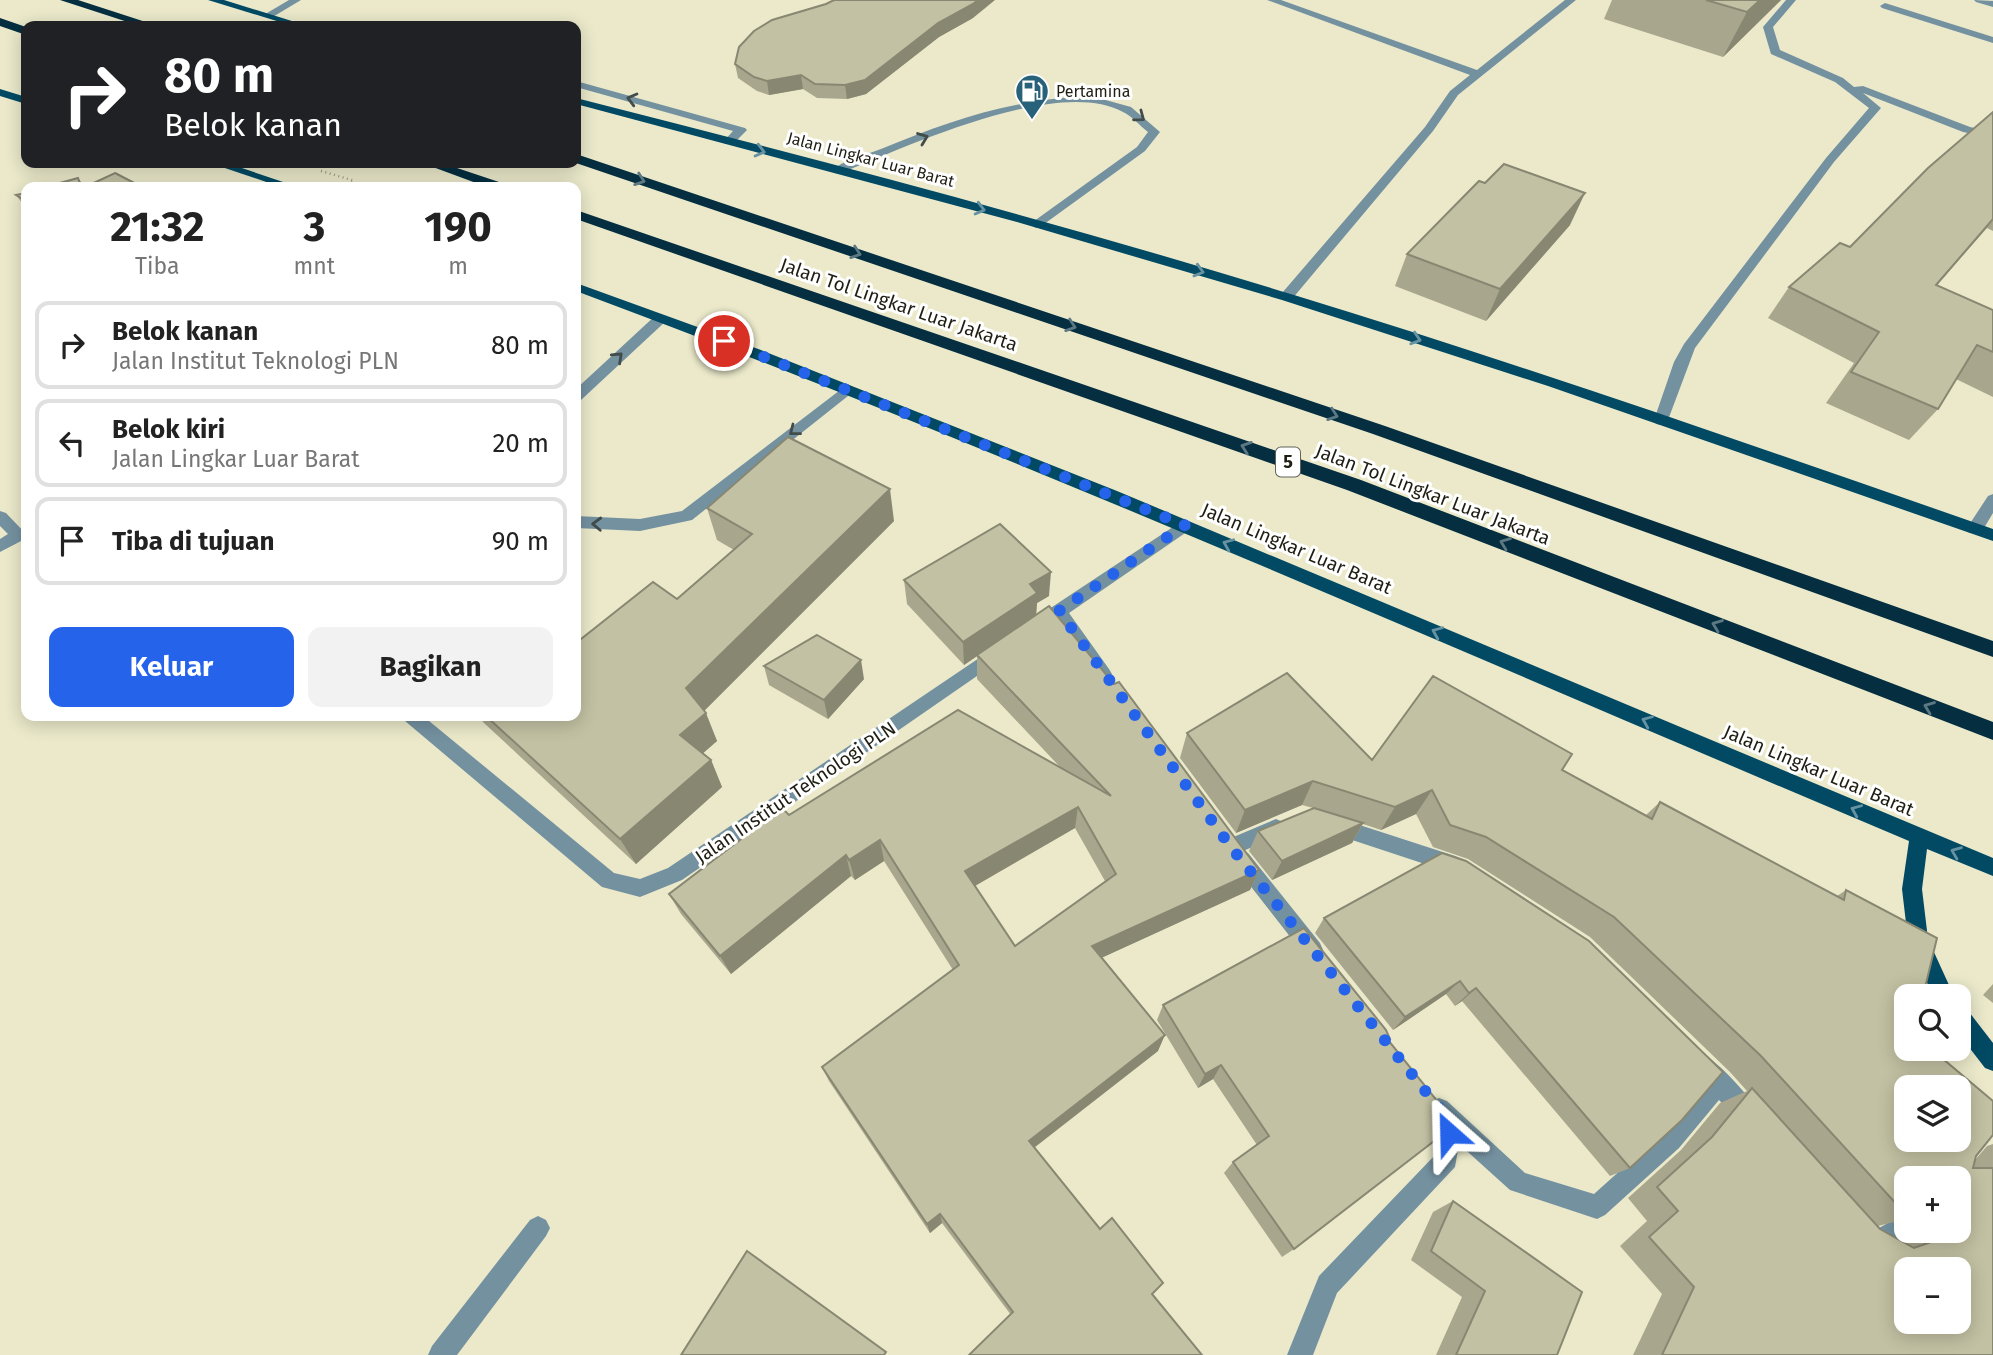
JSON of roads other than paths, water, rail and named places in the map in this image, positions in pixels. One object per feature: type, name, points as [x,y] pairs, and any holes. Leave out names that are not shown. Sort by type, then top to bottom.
[{"type":"highway","points":[[66,0],[135,21]]},
{"type":"highway","points":[[0,22],[21,29]]},
{"type":"highway","name":"Jalan Tol Lingkar Luar Jakarta","points":[[581,160],[1366,426],[1993,649]]},
{"type":"highway","points":[[444,168],[485,182]]},
{"type":"highway","name":"Jalan Tol Lingkar Luar Jakarta","points":[[581,216],[1354,485],[1993,731]]},
{"type":"main road","points":[[214,0],[285,21]]},
{"type":"main road","points":[[0,92],[21,99]]},
{"type":"main road","name":"Jalan Lingkar Luar Barat","points":[[581,103],[1036,225],[1287,296],[1661,420],[1993,536]]},
{"type":"main road","points":[[232,168],[276,182]]},
{"type":"main road","name":"Jalan Lingkar Luar Barat","points":[[581,290],[848,389],[1185,525],[1993,867]]},
{"type":"main road","points":[[1919,837],[1912,889],[1919,940],[1939,984]]},
{"type":"main road","points":[[1971,1032],[1993,1060]]},
{"type":"street","points":[[267,16],[296,0]]},
{"type":"street","points":[[1272,0],[1476,73]]},
{"type":"street","points":[[1287,296],[1420,139],[1443,105],[1476,73],[1571,0]]},
{"type":"street","points":[[1791,0],[1768,27],[1775,52],[1967,130],[1993,135]]},
{"type":"street","points":[[1979,0],[1993,4]]},
{"type":"street","points":[[1885,6],[1993,40]]},
{"type":"street","points":[[1661,420],[1689,347],[1830,160],[1875,108],[1839,80]]},
{"type":"street","points":[[581,85],[740,130],[729,142]]},
{"type":"street","points":[[837,171],[966,121],[1046,99],[1108,100],[1144,116],[1154,132],[1141,149],[1036,225]]},
{"type":"street","points":[[581,392],[661,318]]},
{"type":"street","points":[[581,522],[640,525],[686,516],[848,389]]},
{"type":"street","points":[[1975,529],[1993,500]]},
{"type":"street","points":[[0,516],[21,532]]},
{"type":"street","name":"Jalan Institut Teknologi PLN","points":[[417,721],[609,881],[640,888],[675,874],[1185,525]]},
{"type":"street","points":[[0,546],[21,534]]},
{"type":"street","points":[[1059,611],[1111,684]]},
{"type":"street","points":[[1315,820],[1460,867],[1471,874]]},
{"type":"street","points":[[1291,821],[1227,841],[1325,966]]},
{"type":"street","points":[[1690,1053],[1720,1082],[1765,1134]]},
{"type":"street","points":[[1429,1096],[1446,1117],[1518,1182],[1597,1207],[1671,1140],[1720,1082]]},
{"type":"street","points":[[1300,1355],[1328,1285],[1447,1159],[1449,1133],[1446,1117]]},
{"type":"street","points":[[441,1355],[538,1228]]},
{"type":"street","points":[[1850,1228],[1872,1242],[1882,1240],[1894,1232]]},
{"type":"place","name":"Pertamina","points":[[1032,121]]}]
